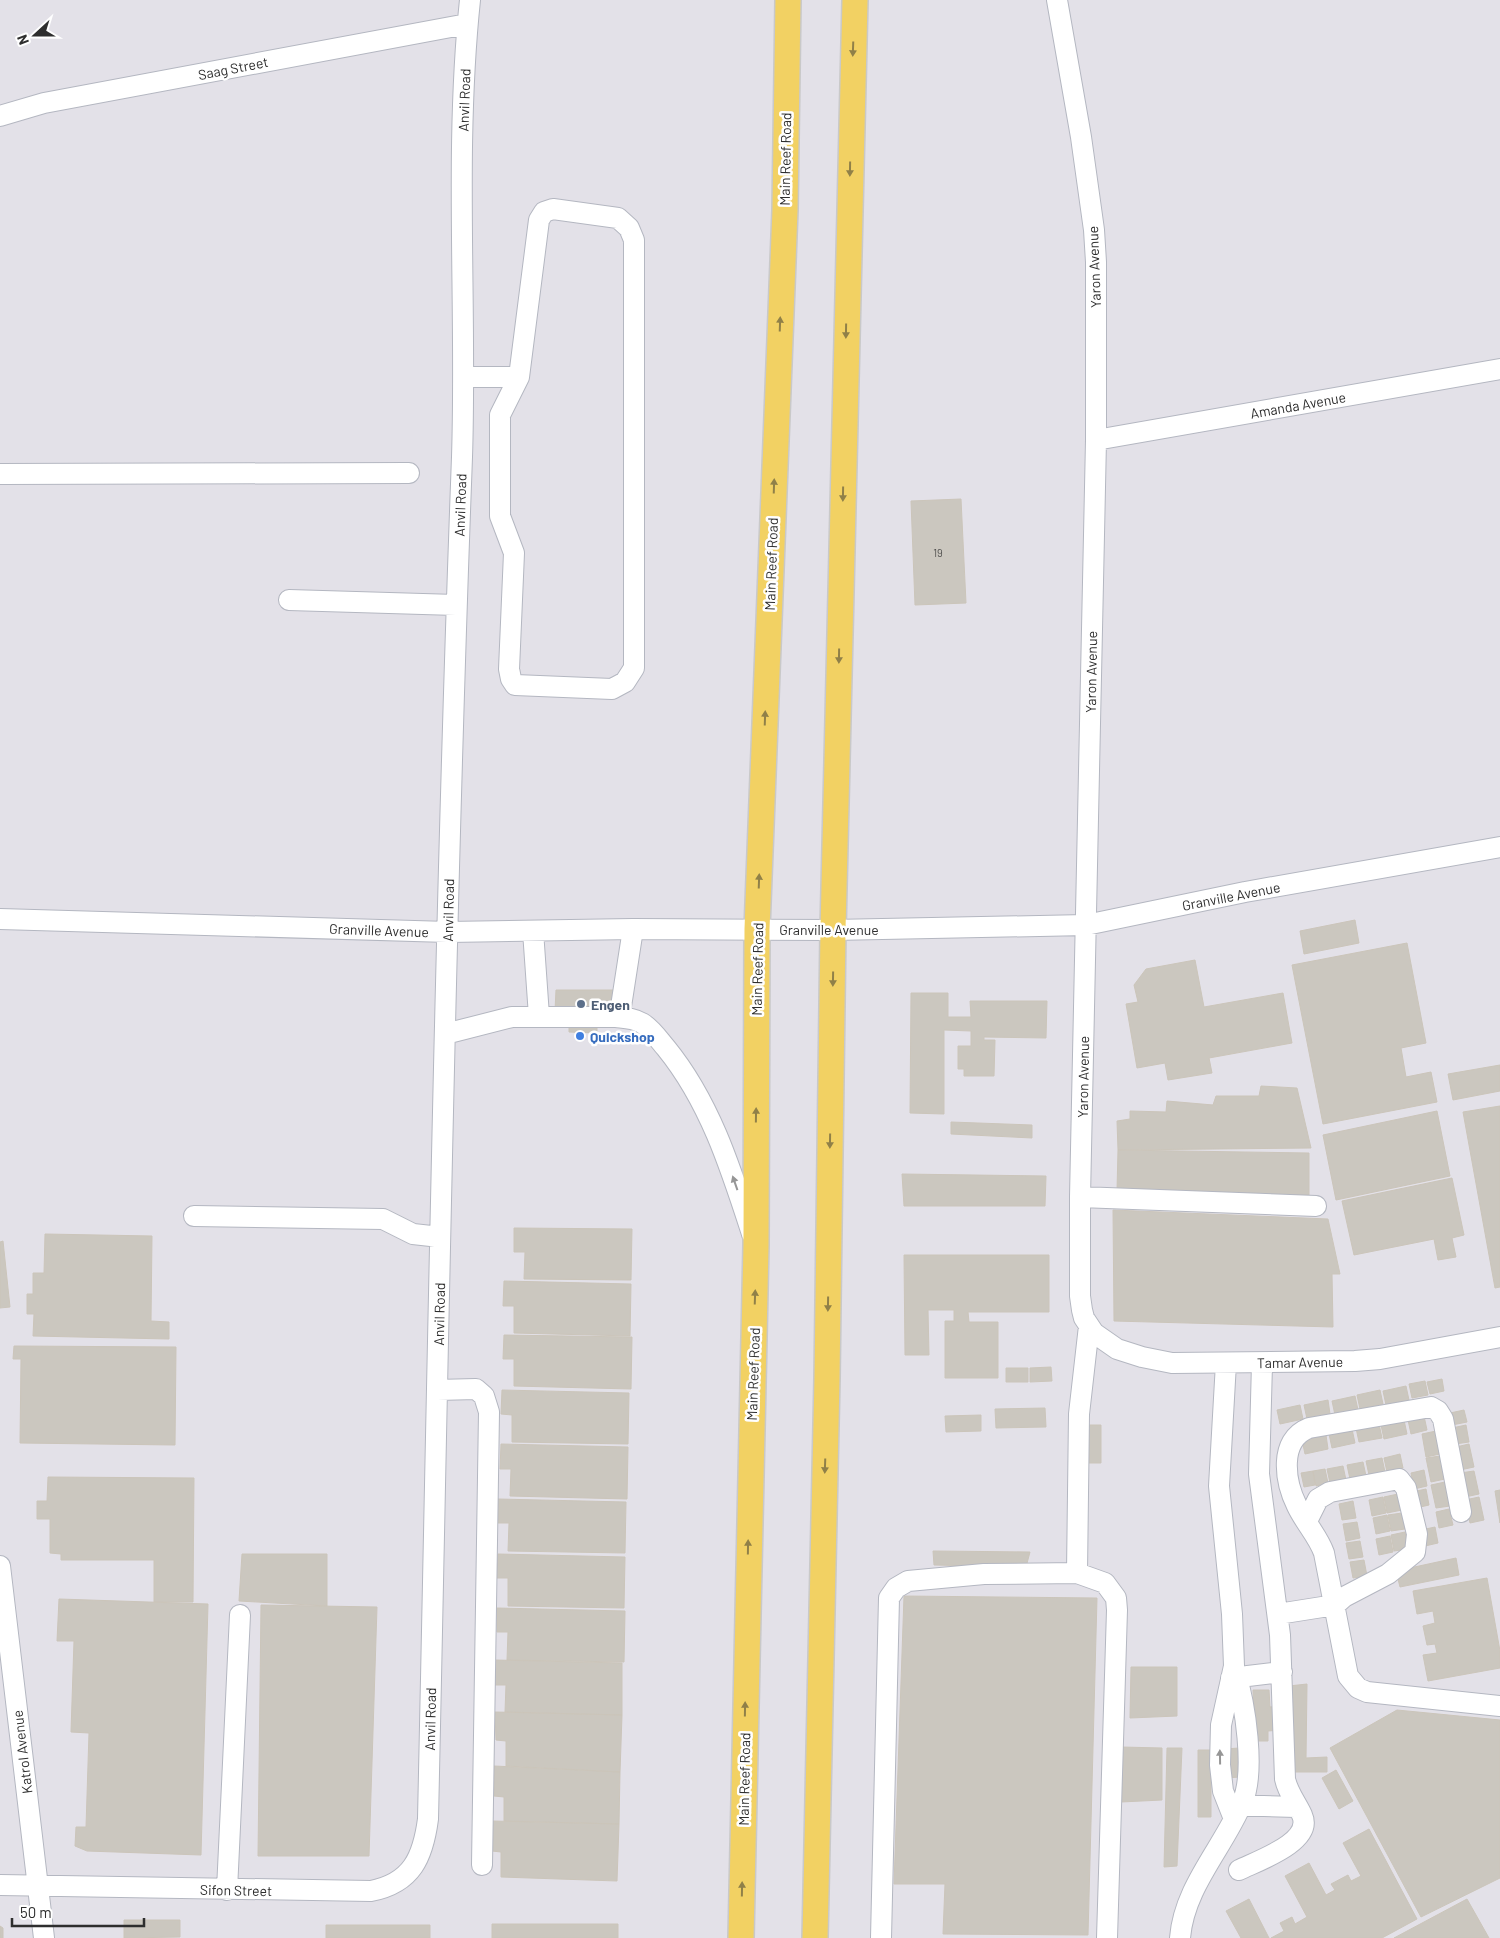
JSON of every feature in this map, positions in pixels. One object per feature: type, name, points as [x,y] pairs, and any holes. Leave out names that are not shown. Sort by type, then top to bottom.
[{"type":"main road","name":"Main Reef Road","points":[[740,1938],[756,1245],[757,929],[785,210],[788,0]]},
{"type":"main road","points":[[815,1938],[827,1378],[833,930],[855,0]]},
{"type":"street","name":"Anvil Road","points":[[428,1819],[451,752],[464,378],[462,158],[467,24],[470,0]]},
{"type":"street","name":"Yaron Avenue","points":[[1058,0],[1081,137],[1094,230],[1096,440],[1080,1197],[1080,1296],[1084,1318],[1095,1333]]},
{"type":"street","name":"Saag Street","points":[[0,116],[44,103],[467,24]]},
{"type":"street","points":[[553,209],[618,218],[629,228],[634,240],[634,668],[625,682],[612,689],[515,685],[508,669],[514,553],[500,516],[500,415],[519,377],[539,220],[544,212],[553,209]]},
{"type":"street","name":"Amanda Avenue","points":[[1096,440],[1500,369]]},
{"type":"street","points":[[464,378],[519,377]]},
{"type":"street","points":[[0,474],[409,473]]},
{"type":"street","points":[[288,600],[456,605]]},
{"type":"street","name":"Granville Avenue","points":[[0,919],[448,932],[633,929],[833,930],[1086,925],[1245,892],[1500,847]]},
{"type":"street","points":[[616,1017],[620,1013],[633,929]]},
{"type":"street","points":[[533,931],[539,1016]]},
{"type":"street","points":[[444,1034],[497,1020],[539,1016],[632,1019],[650,1030],[671,1055],[698,1095],[722,1147],[756,1245]]},
{"type":"street","points":[[1080,1197],[1316,1206]]},
{"type":"street","points":[[194,1216],[383,1219],[413,1234],[440,1237]]},
{"type":"street","points":[[1077,1573],[1079,1414],[1095,1333]]},
{"type":"street","name":"Tamar Avenue","points":[[1095,1333],[1117,1349],[1156,1361],[1262,1364],[1380,1359],[1500,1337]]},
{"type":"street","points":[[1180,1938],[1188,1906],[1234,1809],[1246,1790],[1248,1736],[1234,1674],[1232,1614],[1220,1486],[1226,1363]]},
{"type":"street","points":[[1239,1870],[1289,1845],[1297,1838],[1303,1825],[1302,1816],[1290,1796],[1285,1779],[1278,1609],[1260,1486],[1262,1364]]},
{"type":"street","points":[[437,1390],[476,1389],[484,1396],[489,1412],[482,1865]]},
{"type":"street","points":[[1461,1512],[1443,1419],[1438,1411],[1427,1407],[1308,1428],[1292,1439],[1287,1454],[1290,1482],[1296,1505],[1321,1544],[1337,1598],[1348,1676],[1358,1688],[1368,1692],[1500,1706]]},
{"type":"street","points":[[1278,1609],[1337,1598],[1388,1574],[1415,1552],[1417,1534],[1404,1484],[1399,1479],[1330,1492],[1318,1499],[1307,1521]]},
{"type":"street","name":"Katrol Avenue","points":[[0,1566],[44,1938]]},
{"type":"street","points":[[881,1938],[888,1598],[896,1588],[908,1581],[984,1574],[1077,1573],[1105,1583],[1116,1598],[1117,1610],[1107,1938]]},
{"type":"street","points":[[227,1890],[240,1615]]},
{"type":"street","points":[[1234,1674],[1282,1672]]},
{"type":"street","points":[[1234,1674],[1222,1717],[1220,1748],[1221,1778],[1234,1809]]},
{"type":"street","points":[[1234,1809],[1296,1807]]},
{"type":"street","name":"Sifon Street","points":[[0,1885],[358,1892],[386,1887],[404,1877],[418,1860],[425,1844],[428,1819]]},
{"type":"shaded area","points":[[0,0],[1500,0],[1500,1938],[0,1938]]},
{"type":"building","points":[[961,499],[966,603],[915,605],[911,501]]},
{"type":"building","points":[[1355,920],[1359,943],[1304,954],[1300,931]]},
{"type":"building","points":[[1407,943],[1426,1043],[1401,1048],[1406,1077],[1431,1072],[1437,1102],[1323,1124],[1292,965]]},
{"type":"building","points":[[1195,960],[1204,1007],[1283,993],[1292,1043],[1209,1058],[1212,1073],[1168,1080],[1165,1063],[1137,1068],[1126,1004],[1138,1002],[1134,985],[1146,969]]},
{"type":"building","points":[[556,990],[631,990],[631,1013],[597,1019],[597,1033],[569,1032],[569,1011],[555,1011]]},
{"type":"building","points":[[911,993],[948,993],[948,1017],[971,1017],[970,1001],[1047,1001],[1046,1038],[984,1037],[984,1040],[995,1040],[994,1076],[964,1076],[964,1069],[958,1069],[958,1046],[971,1046],[971,1031],[944,1030],[944,1114],[910,1113]]},
{"type":"building","points":[[1500,1065],[1500,1091],[1453,1100],[1448,1074]]},
{"type":"building","points":[[1261,1086],[1297,1088],[1311,1148],[1118,1150],[1117,1121],[1130,1119],[1130,1111],[1166,1112],[1167,1101],[1213,1105],[1216,1096],[1259,1096]]},
{"type":"building","points":[[1500,1106],[1500,1287],[1495,1288],[1463,1112]]},
{"type":"building","points":[[1437,1111],[1450,1176],[1336,1200],[1323,1135]]},
{"type":"building","points":[[951,1122],[1032,1125],[1032,1138],[951,1134]]},
{"type":"building","points":[[1118,1150],[1309,1153],[1309,1195],[1117,1191]]},
{"type":"building","points":[[902,1174],[1046,1176],[1045,1206],[904,1206]]},
{"type":"building","points":[[1452,1178],[1464,1235],[1452,1238],[1456,1257],[1438,1260],[1434,1239],[1354,1255],[1342,1201]]},
{"type":"building","points":[[1113,1210],[1328,1219],[1340,1274],[1332,1274],[1333,1327],[1114,1321]]},
{"type":"building","points":[[514,1228],[632,1229],[631,1280],[524,1279],[525,1252],[514,1252]]},
{"type":"building","points":[[45,1234],[152,1236],[151,1321],[169,1322],[169,1339],[33,1336],[34,1314],[27,1314],[27,1294],[33,1294],[33,1273],[44,1273]]},
{"type":"building","points":[[3,1241],[10,1307],[0,1308],[0,1242]]},
{"type":"building","points":[[904,1255],[1049,1255],[1049,1312],[968,1312],[969,1322],[998,1322],[998,1378],[945,1378],[945,1321],[954,1321],[954,1310],[928,1310],[929,1355],[905,1355]]},
{"type":"building","points":[[504,1281],[631,1284],[630,1336],[514,1333],[514,1306],[503,1306]]},
{"type":"building","points":[[504,1335],[632,1337],[631,1389],[514,1386],[514,1359],[503,1359]]},
{"type":"building","points":[[14,1346],[176,1347],[175,1445],[20,1443],[21,1359],[13,1359]]},
{"type":"building","points":[[1051,1367],[1052,1381],[1030,1382],[1030,1368]]},
{"type":"building","points":[[1006,1368],[1028,1368],[1028,1382],[1006,1382]]},
{"type":"building","points":[[1442,1379],[1444,1391],[1430,1394],[1427,1382]]},
{"type":"building","points":[[1425,1381],[1428,1395],[1412,1398],[1409,1384]]},
{"type":"building","points":[[1406,1386],[1409,1400],[1386,1405],[1383,1391]]},
{"type":"building","points":[[502,1390],[629,1393],[628,1444],[512,1442],[512,1415],[501,1414]]},
{"type":"building","points":[[1380,1390],[1383,1404],[1360,1409],[1357,1395]]},
{"type":"building","points":[[1355,1396],[1358,1410],[1335,1415],[1332,1401]]},
{"type":"building","points":[[1328,1400],[1330,1414],[1307,1419],[1304,1405]]},
{"type":"building","points":[[1300,1405],[1303,1419],[1280,1424],[1277,1410]]},
{"type":"building","points":[[1045,1408],[1046,1427],[996,1428],[995,1409]]},
{"type":"building","points":[[1464,1410],[1467,1422],[1452,1425],[1450,1413]]},
{"type":"building","points":[[981,1415],[981,1431],[946,1432],[945,1416]]},
{"type":"building","points":[[1424,1416],[1427,1430],[1411,1434],[1408,1420]]},
{"type":"building","points":[[1404,1420],[1407,1434],[1384,1439],[1381,1425]]},
{"type":"building","points":[[1379,1424],[1382,1438],[1359,1442],[1356,1428]]},
{"type":"building","points":[[1086,1425],[1101,1425],[1101,1463],[1086,1463]]},
{"type":"building","points":[[1466,1425],[1469,1442],[1455,1444],[1452,1428]]},
{"type":"building","points":[[1352,1429],[1355,1443],[1332,1448],[1329,1434]]},
{"type":"building","points":[[1436,1431],[1440,1454],[1426,1457],[1422,1434]]},
{"type":"building","points":[[1326,1435],[1328,1449],[1305,1454],[1302,1440]]},
{"type":"building","points":[[501,1444],[628,1447],[627,1499],[510,1496],[511,1469],[500,1469]]},
{"type":"building","points":[[1469,1444],[1474,1467],[1460,1470],[1456,1447]]},
{"type":"building","points":[[1400,1454],[1403,1468],[1387,1472],[1384,1458]]},
{"type":"building","points":[[1440,1456],[1445,1479],[1431,1482],[1426,1458]]},
{"type":"building","points":[[1382,1458],[1385,1472],[1369,1475],[1366,1461]]},
{"type":"building","points":[[1363,1462],[1366,1476],[1350,1479],[1347,1465]]},
{"type":"building","points":[[1343,1466],[1346,1480],[1330,1483],[1327,1469]]},
{"type":"building","points":[[1325,1469],[1328,1483],[1316,1486],[1313,1471]]},
{"type":"building","points":[[1424,1470],[1427,1486],[1414,1489],[1411,1473]]},
{"type":"building","points":[[1313,1471],[1315,1485],[1304,1487],[1301,1473]]},
{"type":"building","points":[[1474,1471],[1479,1494],[1465,1497],[1460,1473]]},
{"type":"building","points":[[48,1477],[194,1478],[193,1602],[154,1602],[154,1560],[61,1560],[61,1554],[50,1553],[50,1519],[37,1519],[37,1501],[47,1501]]},
{"type":"building","points":[[1445,1482],[1450,1506],[1436,1508],[1431,1485]]},
{"type":"building","points":[[1426,1489],[1429,1505],[1416,1508],[1412,1492]]},
{"type":"building","points":[[1500,1490],[1500,1523],[1495,1491]]},
{"type":"building","points":[[1398,1494],[1402,1510],[1387,1513],[1384,1497]]},
{"type":"building","points":[[1383,1497],[1386,1513],[1372,1516],[1369,1500]]},
{"type":"building","points":[[1479,1497],[1484,1520],[1470,1523],[1465,1500]]},
{"type":"building","points":[[498,1499],[626,1502],[625,1553],[508,1551],[509,1523],[498,1523]]},
{"type":"building","points":[[1353,1501],[1356,1518],[1342,1520],[1339,1504]]},
{"type":"building","points":[[1449,1509],[1453,1525],[1439,1528],[1436,1512]]},
{"type":"building","points":[[1402,1513],[1405,1529],[1391,1531],[1388,1515]]},
{"type":"building","points":[[1387,1515],[1390,1531],[1376,1534],[1373,1518]]},
{"type":"building","points":[[1357,1522],[1360,1538],[1346,1541],[1343,1524]]},
{"type":"building","points":[[1435,1527],[1438,1543],[1425,1546],[1421,1530]]},
{"type":"building","points":[[1405,1532],[1408,1549],[1394,1551],[1391,1535]]},
{"type":"building","points":[[1390,1536],[1393,1552],[1379,1555],[1376,1539]]},
{"type":"building","points":[[1360,1541],[1363,1557],[1349,1559],[1346,1543]]},
{"type":"building","points":[[933,1551],[1030,1552],[1026,1567],[934,1565]]},
{"type":"building","points":[[242,1554],[327,1554],[327,1606],[239,1601]]},
{"type":"building","points":[[498,1554],[625,1557],[624,1608],[508,1606],[508,1578],[497,1578]]},
{"type":"building","points":[[1456,1558],[1459,1575],[1400,1587],[1396,1571]]},
{"type":"building","points":[[1364,1560],[1367,1576],[1353,1578],[1350,1562]]},
{"type":"building","points":[[1487,1578],[1500,1651],[1500,1668],[1428,1681],[1423,1655],[1437,1653],[1435,1644],[1427,1645],[1423,1626],[1435,1623],[1433,1611],[1417,1614],[1413,1591]]},
{"type":"building","points":[[904,1596],[1097,1598],[1088,1935],[943,1934],[945,1884],[894,1884]]},
{"type":"building","points":[[59,1599],[208,1604],[201,1855],[87,1851],[75,1846],[76,1827],[86,1827],[89,1733],[71,1732],[74,1641],[57,1641]]},
{"type":"building","points":[[261,1605],[377,1607],[369,1856],[258,1856]]},
{"type":"building","points":[[497,1608],[625,1611],[624,1662],[507,1660],[508,1632],[497,1632]]},
{"type":"building","points":[[495,1660],[622,1663],[622,1715],[505,1712],[506,1685],[494,1685]]},
{"type":"building","points":[[1131,1667],[1177,1667],[1177,1716],[1130,1718]]},
{"type":"building","points":[[1307,1684],[1306,1758],[1327,1757],[1327,1772],[1293,1772],[1289,1686]]},
{"type":"building","points":[[1253,1690],[1269,1690],[1270,1707],[1280,1706],[1281,1730],[1268,1731],[1268,1741],[1255,1741]]},
{"type":"building","points":[[1397,1710],[1500,1720],[1500,1878],[1421,1917],[1330,1748]]},
{"type":"building","points":[[495,1712],[622,1715],[620,1772],[506,1766],[506,1741],[496,1740]]},
{"type":"building","points":[[1121,1747],[1162,1748],[1162,1800],[1121,1802]]},
{"type":"building","points":[[1167,1748],[1182,1748],[1177,1866],[1164,1867]]},
{"type":"building","points":[[1239,1748],[1240,1777],[1226,1778],[1225,1749]]},
{"type":"building","points":[[1198,1750],[1211,1750],[1211,1817],[1198,1817]]},
{"type":"building","points":[[494,1766],[620,1772],[619,1824],[504,1821],[504,1797],[494,1796]]},
{"type":"building","points":[[1336,1770],[1353,1801],[1339,1809],[1322,1778]]},
{"type":"building","points":[[492,1821],[619,1824],[617,1881],[501,1877],[501,1852],[492,1851]]},
{"type":"building","points":[[1369,1829],[1417,1919],[1382,1938],[1271,1938],[1284,1931],[1280,1923],[1292,1917],[1295,1924],[1307,1917],[1285,1876],[1309,1863],[1326,1895],[1335,1890],[1331,1884],[1348,1875],[1351,1881],[1361,1876],[1343,1843]]},
{"type":"building","points":[[1249,1899],[1269,1938],[1241,1938],[1226,1911]]},
{"type":"building","points":[[1467,1899],[1489,1938],[1394,1938]]},
{"type":"building","points":[[124,1920],[180,1920],[180,1937],[124,1938]]},
{"type":"building","points":[[492,1924],[618,1924],[618,1938],[492,1938]]},
{"type":"building","points":[[326,1925],[430,1925],[430,1938],[326,1938]]},
{"type":"building","points":[[0,1926],[3,1928],[3,1938],[0,1938]]},
{"type":"place","name":"Engen","points":[[581,1004]]},
{"type":"place","name":"Quickshop","points":[[580,1036]]}]
